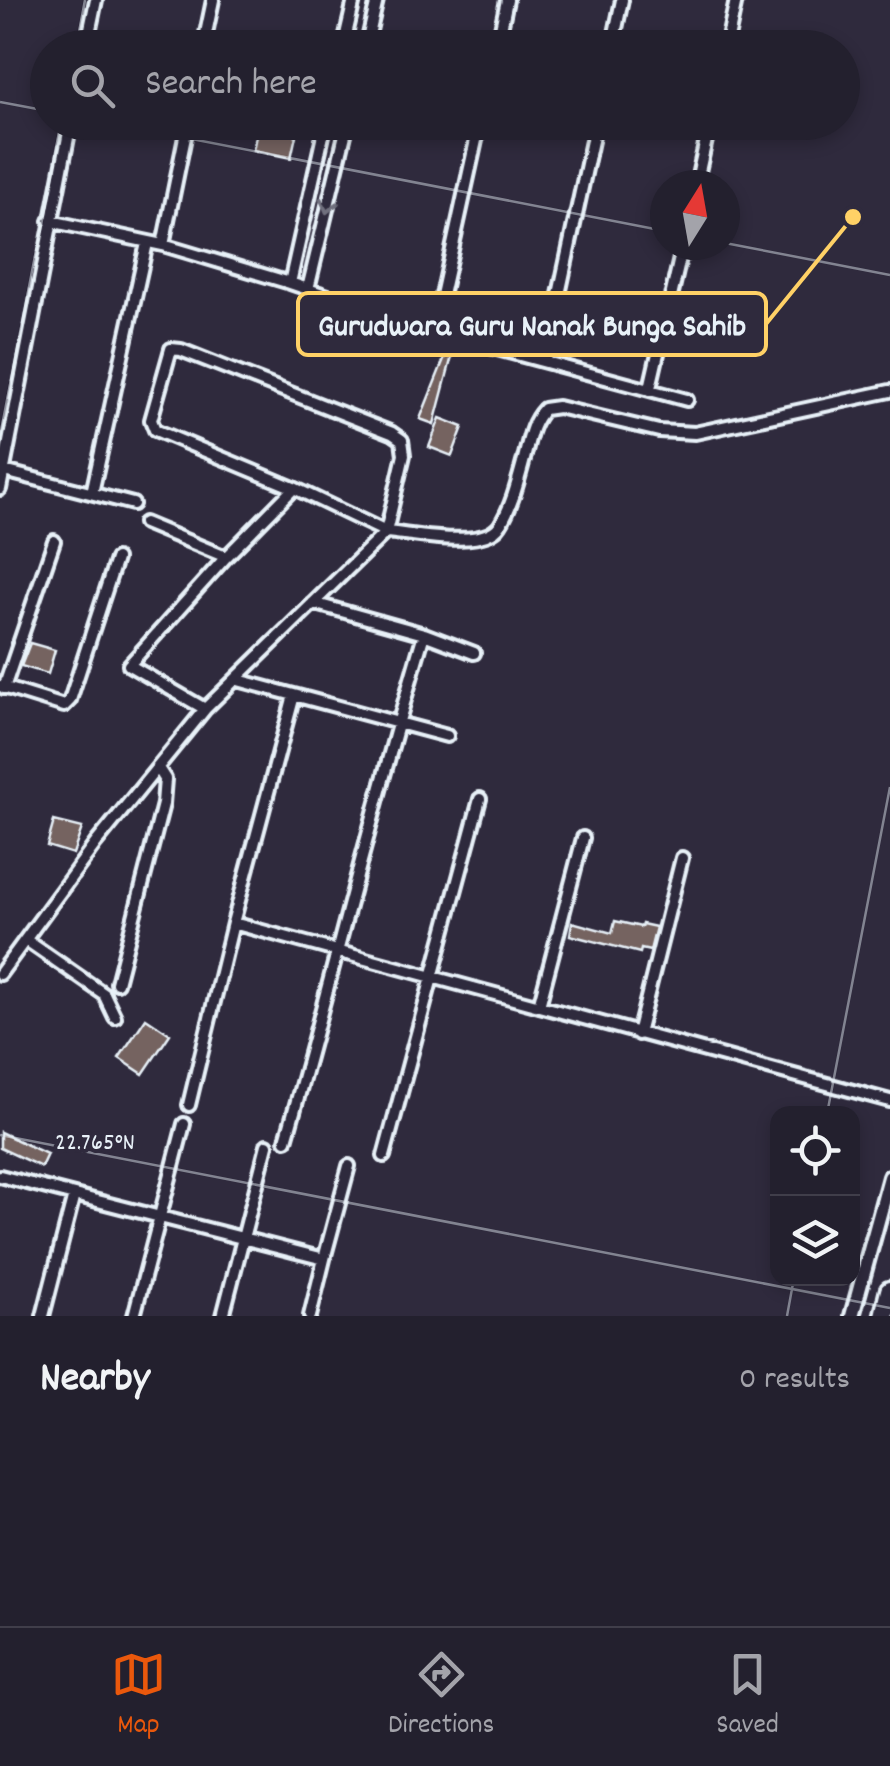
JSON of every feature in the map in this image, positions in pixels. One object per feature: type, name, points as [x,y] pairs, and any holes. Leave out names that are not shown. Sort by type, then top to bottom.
[{"type":"highway","points":[[884,1316],[890,1291]]},
{"type":"street","points":[[90,30],[96,0]]},
{"type":"street","points":[[207,30],[213,0]]},
{"type":"street","points":[[347,30],[354,0]]},
{"type":"street","points":[[370,30],[378,0]]},
{"type":"street","points":[[500,30],[507,0]]},
{"type":"street","points":[[616,30],[622,0]]},
{"type":"street","points":[[730,30],[736,0]]},
{"type":"street","points":[[0,489],[67,140]]},
{"type":"street","points":[[162,246],[184,140]]},
{"type":"street","points":[[290,283],[322,140]]},
{"type":"street","points":[[308,289],[344,140]]},
{"type":"street","points":[[434,332],[476,140]]},
{"type":"street","points":[[545,360],[592,140]]},
{"type":"street","points":[[699,170],[706,140]]},
{"type":"street","points":[[50,222],[162,246],[290,283],[434,332],[687,400]]},
{"type":"street","points":[[92,493],[147,243]]},
{"type":"street","points":[[650,388],[679,260]]},
{"type":"street","points":[[0,974],[96,843],[205,709],[386,532],[404,455],[402,440],[392,432],[171,349],[151,420],[154,430],[294,488],[386,532],[467,540],[484,537],[498,528],[516,489],[534,419],[544,409],[558,407],[659,431],[695,433],[890,391]]},
{"type":"street","points":[[4,471],[133,504]]},
{"type":"street","points":[[205,709],[128,665],[294,488]]},
{"type":"street","points":[[144,523],[226,557]]},
{"type":"street","points":[[54,540],[2,687],[64,706],[70,700],[116,559]]},
{"type":"street","points":[[313,603],[474,652]]},
{"type":"street","points":[[286,1140],[424,634]]},
{"type":"street","points":[[238,680],[447,736]]},
{"type":"street","points":[[189,1106],[294,695]]},
{"type":"street","points":[[118,983],[162,804],[165,779],[158,768]]},
{"type":"street","points":[[384,1156],[480,799]]},
{"type":"street","points":[[539,1006],[583,838]]},
{"type":"street","points":[[638,1034],[682,858]]},
{"type":"street","points":[[233,923],[890,1100]]},
{"type":"street","points":[[26,940],[104,994],[116,1017]]},
{"type":"street","points":[[134,1316],[184,1124]]},
{"type":"street","points":[[223,1316],[267,1145]]},
{"type":"street","points":[[310,1316],[349,1166]]},
{"type":"street","points":[[0,1176],[324,1259]]},
{"type":"street","points":[[852,1316],[890,1176]]},
{"type":"street","points":[[42,1316],[74,1196]]},
{"type":"building","points":[[255,140],[295,140],[291,158],[253,150]]},
{"type":"building","points":[[446,354],[452,356],[434,424],[420,419]]},
{"type":"building","points":[[440,418],[463,427],[452,456],[429,447]]},
{"type":"building","points":[[30,643],[55,650],[48,674],[21,666]]},
{"type":"building","points":[[54,821],[82,828],[73,854],[47,846]]},
{"type":"building","points":[[615,921],[656,927],[650,951],[641,949],[640,953],[570,935],[572,922],[612,933]]},
{"type":"building","points":[[146,1018],[170,1034],[143,1074],[119,1058]]},
{"type":"building","points":[[0,1132],[47,1154],[41,1167],[0,1148]]},
{"type":"place","name":"Gurudwara Guru Nanak Bunga Sahib","points":[[853,217]]}]
